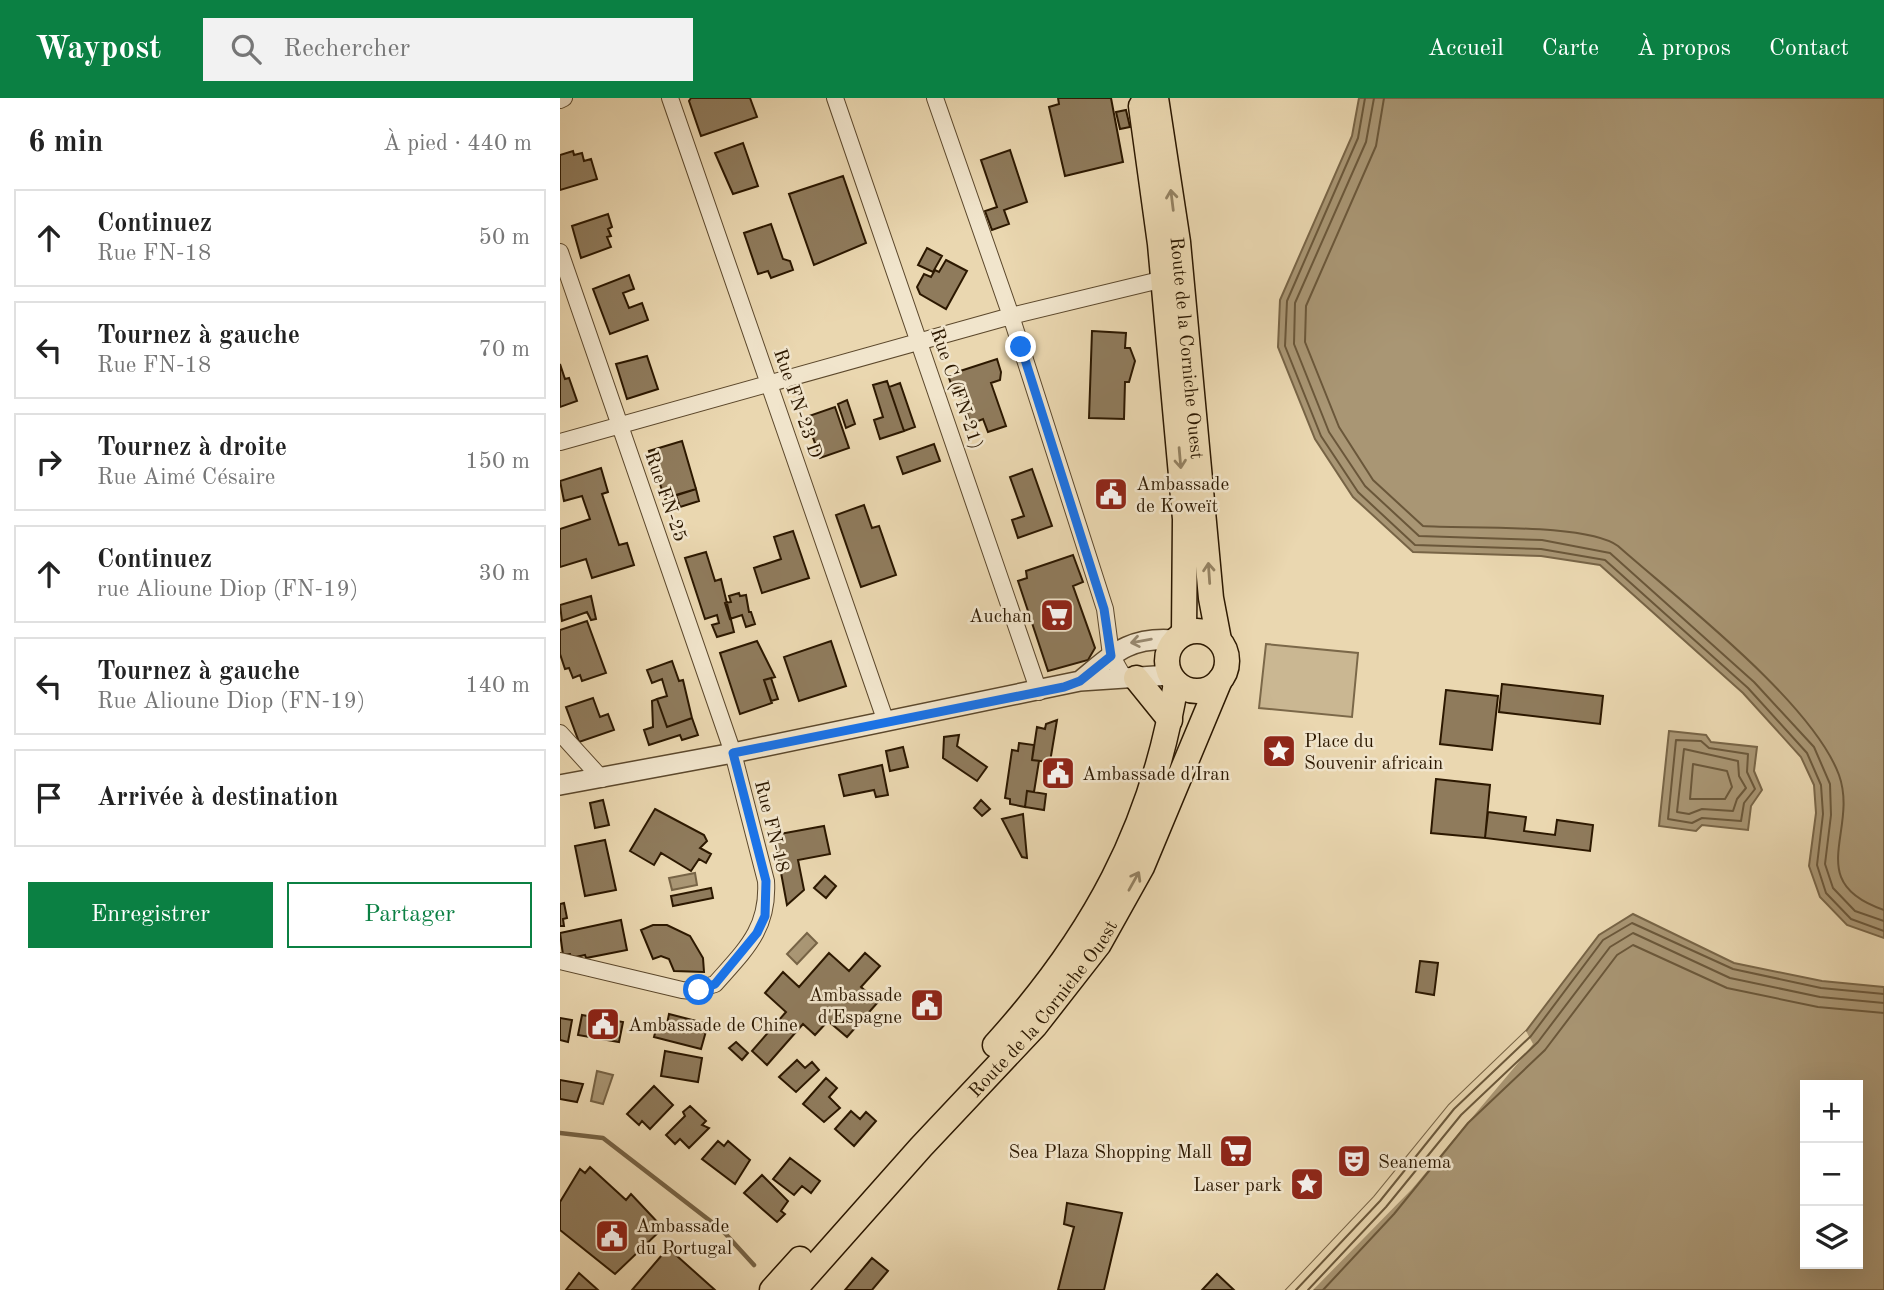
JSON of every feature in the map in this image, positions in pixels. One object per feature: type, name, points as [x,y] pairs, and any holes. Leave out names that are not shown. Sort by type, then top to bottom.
[{"type":"highway","name":"Route de la Corniche Ouest","points":[[1140,98],[1164,279],[1185,519],[1179,637]]},
{"type":"highway","name":"Route de la Corniche Ouest","points":[[1156,98],[1178,242],[1211,598],[1219,640]]},
{"type":"highway","points":[[1203,631],[1219,640],[1227,656],[1227,664],[1220,680],[1213,687],[1194,691],[1173,679],[1167,657],[1179,637],[1203,631]]},
{"type":"highway","points":[[1130,678],[1170,720]]},
{"type":"highway","name":"Route de la Corniche Ouest","points":[[772,1290],[1009,1029],[1073,951],[1126,854],[1149,797],[1170,720],[1173,679]]},
{"type":"highway","name":"Route de la Corniche Ouest","points":[[794,1290],[921,1147],[1035,1026],[1099,944],[1142,867],[1220,680]]},
{"type":"street","name":"Rue FN-23 D","points":[[670,98],[886,722]]},
{"type":"street","name":"Rue C (FN-21)","points":[[835,98],[1039,692]]},
{"type":"street","points":[[935,98],[1011,316],[1104,609],[1111,656],[1130,678]]},
{"type":"street","name":"Rue FN-25","points":[[560,252],[733,753]]},
{"type":"street","points":[[560,442],[621,428],[1011,316],[1164,279]]},
{"type":"street","points":[[1072,684],[1128,644],[1140,640],[1179,637]]},
{"type":"street","points":[[560,785],[602,779],[1072,684],[1130,678],[1173,679]]},
{"type":"street","points":[[560,733],[602,779]]},
{"type":"street","name":"Rue FN-18","points":[[560,961],[692,991],[715,984],[737,959],[762,925],[767,900],[766,881],[733,753]]},
{"type":"shaded area","points":[[1266,644],[1358,653],[1352,717],[1259,708]]},
{"type":"water","points":[[1359,98],[1884,98],[1884,938],[1847,925],[1820,897],[1809,866],[1816,813],[1814,785],[1801,757],[1743,693],[1600,565],[1541,556],[1413,552],[1353,497],[1315,439],[1278,347],[1280,300],[1352,136]]},
{"type":"water","points":[[1669,731],[1706,735],[1711,742],[1757,747],[1754,771],[1762,790],[1751,806],[1748,830],[1702,825],[1696,831],[1659,826]]},
{"type":"water","points":[[695,873],[697,885],[672,890],[669,878]]},
{"type":"water","points":[[1633,914],[1734,963],[1822,981],[1884,987],[1884,1290],[1286,1290],[1374,1197],[1449,1105],[1526,1031],[1599,935]]},
{"type":"water","points":[[807,933],[817,943],[797,964],[787,954]]},
{"type":"water","points":[[597,1071],[613,1075],[603,1104],[591,1101]]},
{"type":"pier","points":[[1526,1031],[1533,1044],[1412,1189],[1313,1290],[1286,1290],[1374,1197],[1449,1105]]},
{"type":"building","points":[[691,98],[750,98],[757,117],[701,136],[689,101]]},
{"type":"building","points":[[1058,98],[1111,98],[1123,162],[1065,176],[1049,107],[1059,104]]},
{"type":"building","points":[[1126,110],[1130,127],[1120,129],[1116,112]]},
{"type":"building","points":[[743,143],[758,186],[733,194],[715,153]]},
{"type":"building","points":[[1010,150],[1027,202],[1004,210],[1009,224],[992,230],[985,211],[997,207],[981,160]]},
{"type":"building","points":[[573,151],[574,155],[582,153],[584,161],[591,159],[597,179],[560,190],[560,155]]},
{"type":"building","points":[[843,176],[866,243],[814,265],[789,194]]},
{"type":"building","points":[[608,214],[612,227],[608,229],[611,236],[607,237],[611,247],[581,258],[572,226]]},
{"type":"building","points":[[771,224],[783,259],[790,261],[793,270],[771,278],[768,271],[758,274],[744,233]]},
{"type":"building","points":[[927,248],[942,256],[933,272],[918,265]]},
{"type":"building","points":[[946,260],[967,271],[946,309],[920,294],[917,287],[924,274],[931,277],[935,270],[939,272]]},
{"type":"building","points":[[629,275],[634,289],[623,293],[629,308],[642,303],[648,320],[610,334],[593,289]]},
{"type":"building","points":[[1092,331],[1126,333],[1125,348],[1130,348],[1135,361],[1129,382],[1125,382],[1124,419],[1089,418]]},
{"type":"building","points":[[647,356],[658,389],[627,399],[616,364]]},
{"type":"building","points":[[997,359],[1001,372],[1000,380],[991,383],[1006,426],[988,432],[983,419],[971,424],[958,388],[953,390],[948,375]]},
{"type":"building","points":[[560,364],[565,379],[569,378],[577,401],[560,407]]},
{"type":"building","points":[[887,381],[904,431],[880,439],[874,420],[883,417],[873,385]]},
{"type":"building","points":[[900,383],[915,427],[904,431],[889,387]]},
{"type":"building","points":[[847,400],[855,424],[846,428],[838,404]]},
{"type":"building","points":[[835,407],[849,448],[820,458],[806,417]]},
{"type":"building","points":[[682,441],[696,489],[665,499],[649,451]]},
{"type":"building","points":[[934,444],[940,461],[903,474],[897,457]]},
{"type":"building","points":[[601,468],[608,492],[602,494],[619,545],[627,543],[634,565],[592,578],[586,559],[560,567],[560,529],[590,519],[582,496],[564,501],[560,481]]},
{"type":"building","points":[[1032,469],[1052,526],[1018,538],[1012,520],[1024,516],[1010,477]]},
{"type":"building","points":[[696,489],[699,501],[680,507],[676,495]]},
{"type":"building","points":[[864,505],[872,528],[879,526],[896,575],[861,587],[836,515]]},
{"type":"building","points":[[793,531],[809,578],[762,593],[754,568],[781,559],[774,537]]},
{"type":"building","points":[[706,552],[715,581],[721,579],[734,632],[717,637],[712,625],[719,623],[717,615],[705,619],[685,558]]},
{"type":"building","name":"Auchan","points":[[1073,555],[1083,582],[1073,586],[1095,648],[1088,660],[1048,671],[1018,581],[1027,578],[1026,571]]},
{"type":"building","points":[[739,593],[740,596],[746,595],[749,612],[755,624],[746,627],[742,615],[730,619],[725,603],[731,602],[729,596]]},
{"type":"building","points":[[591,596],[596,619],[591,620],[587,612],[562,621],[560,605]]},
{"type":"building","points":[[587,621],[606,673],[582,681],[580,675],[573,678],[569,668],[565,669],[560,654],[560,630]]},
{"type":"building","points":[[757,641],[775,677],[764,680],[772,703],[740,714],[720,653]]},
{"type":"building","points":[[831,641],[846,686],[799,701],[784,657]]},
{"type":"building","points":[[672,661],[679,681],[683,680],[692,718],[667,727],[657,699],[667,696],[662,679],[652,683],[647,670]]},
{"type":"building","points":[[771,678],[778,699],[771,701],[764,680]]},
{"type":"building","points":[[1502,684],[1603,696],[1600,724],[1499,712]]},
{"type":"building","points":[[1446,690],[1498,696],[1492,750],[1440,744]]},
{"type":"building","points":[[593,698],[600,717],[608,714],[614,730],[579,742],[566,707]]},
{"type":"building","points":[[657,699],[667,727],[692,718],[698,735],[682,740],[680,735],[649,745],[644,730],[653,727],[652,701]]},
{"type":"building","points":[[1057,720],[1050,762],[1032,760],[1037,727],[1045,729],[1046,724]]},
{"type":"building","points":[[959,735],[957,746],[987,767],[977,781],[943,758],[944,737]]},
{"type":"building","points":[[1019,743],[1034,745],[1032,760],[1039,761],[1034,792],[1027,791],[1025,807],[1010,804],[1010,799],[1005,798],[1012,750],[1018,751]]},
{"type":"building","points":[[903,747],[908,767],[890,771],[886,751]]},
{"type":"building","points":[[882,765],[888,795],[876,797],[874,790],[844,796],[839,775]]},
{"type":"building","points":[[1436,779],[1490,785],[1485,838],[1431,833]]},
{"type":"building","points":[[1027,791],[1046,794],[1044,810],[1025,807]]},
{"type":"building","points":[[603,800],[609,825],[595,828],[590,803]]},
{"type":"building","points":[[981,800],[990,809],[982,816],[974,808]]},
{"type":"building","points":[[655,809],[704,835],[707,841],[700,848],[711,854],[706,863],[699,859],[691,871],[661,853],[654,865],[630,851]]},
{"type":"building","points":[[1488,812],[1526,817],[1524,831],[1555,835],[1557,820],[1593,825],[1590,851],[1485,838]]},
{"type":"building","points":[[1023,814],[1027,858],[1022,857],[1002,819]]},
{"type":"building","points":[[824,826],[830,854],[798,860],[804,890],[787,905],[774,835]]},
{"type":"building","points":[[605,840],[616,890],[585,896],[575,846]]},
{"type":"building","points":[[825,876],[836,886],[826,898],[814,888]]},
{"type":"building","points":[[711,888],[713,898],[673,906],[671,896]]},
{"type":"building","points":[[564,903],[567,918],[563,919],[564,926],[560,926],[560,904]]},
{"type":"building","points":[[621,920],[627,950],[586,958],[585,955],[571,958],[570,954],[563,955],[560,933]]},
{"type":"building","points":[[653,925],[667,925],[690,936],[703,958],[704,972],[674,971],[669,959],[661,956],[653,959],[641,930]]},
{"type":"building","points":[[829,953],[849,971],[865,953],[880,966],[861,987],[878,1002],[847,1037],[828,1021],[815,1035],[803,1024],[767,1065],[752,1051],[786,1012],[765,993],[783,972],[799,987]]},
{"type":"building","points":[[1420,961],[1438,963],[1434,995],[1416,992]]},
{"type":"building","points":[[669,1014],[708,1024],[701,1049],[654,1037],[658,1022],[667,1024]]},
{"type":"building","points":[[582,1015],[623,1022],[619,1042],[578,1035]]},
{"type":"building","points":[[560,1018],[572,1020],[568,1042],[560,1040]]},
{"type":"building","points":[[736,1042],[748,1053],[742,1060],[729,1048]]},
{"type":"building","points":[[665,1051],[702,1058],[698,1082],[661,1076]]},
{"type":"building","points":[[797,1060],[805,1068],[812,1062],[819,1070],[796,1092],[779,1077]]},
{"type":"building","points":[[826,1078],[837,1088],[829,1097],[840,1108],[824,1122],[803,1104]]},
{"type":"building","points":[[560,1080],[583,1084],[577,1102],[560,1099]]},
{"type":"building","points":[[654,1086],[673,1105],[650,1129],[642,1121],[639,1125],[627,1114]]},
{"type":"building","points":[[690,1106],[706,1121],[702,1125],[709,1128],[689,1148],[680,1139],[675,1144],[666,1135],[685,1116],[683,1112]]},
{"type":"building","points":[[851,1111],[860,1119],[866,1112],[876,1121],[854,1146],[835,1129]]},
{"type":"building","points":[[718,1141],[724,1146],[728,1141],[750,1160],[735,1184],[702,1159]]},
{"type":"building","points":[[790,1158],[820,1181],[811,1193],[802,1186],[794,1195],[773,1179]]},
{"type":"building","points":[[590,1167],[626,1200],[631,1194],[663,1228],[615,1274],[560,1230],[560,1202],[580,1169],[585,1173]]},
{"type":"building","points":[[762,1175],[788,1201],[781,1211],[785,1214],[777,1222],[744,1193]]},
{"type":"building","points":[[1067,1203],[1122,1213],[1104,1290],[1058,1290],[1074,1227],[1064,1224]]},
{"type":"building","points":[[668,1248],[715,1290],[632,1290]]},
{"type":"building","points":[[872,1258],[888,1271],[872,1290],[845,1290]]},
{"type":"building","points":[[579,1273],[598,1290],[566,1290]]},
{"type":"building","points":[[1217,1274],[1234,1290],[1202,1290]]},
{"type":"waterway","points":[[560,1133],[603,1138],[722,1230],[754,1265]]},
{"type":"place","name":"Ambassade de Koweït","points":[[1111,494]]},
{"type":"place","name":"Auchan","points":[[1057,615]]},
{"type":"place","name":"Place du Souvenir africain","points":[[1279,751]]},
{"type":"place","name":"Ambassade d'Iran","points":[[1058,773]]},
{"type":"place","name":"Ambassade d'Espagne","points":[[927,1005]]},
{"type":"place","name":"Ambassade de Chine","points":[[603,1024]]},
{"type":"place","name":"Sea Plaza Shopping Mall","points":[[1236,1151]]},
{"type":"place","name":"Seanema","points":[[1354,1161]]},
{"type":"place","name":"Laser park","points":[[1307,1184]]},
{"type":"place","name":"Ambassade du Portugal","points":[[612,1236]]},
{"type":"route","points":[[699,990],[715,984],[757,933],[765,916],[766,881],[733,753],[1064,687],[1080,681],[1111,656],[1104,609],[1021,347]]}]
